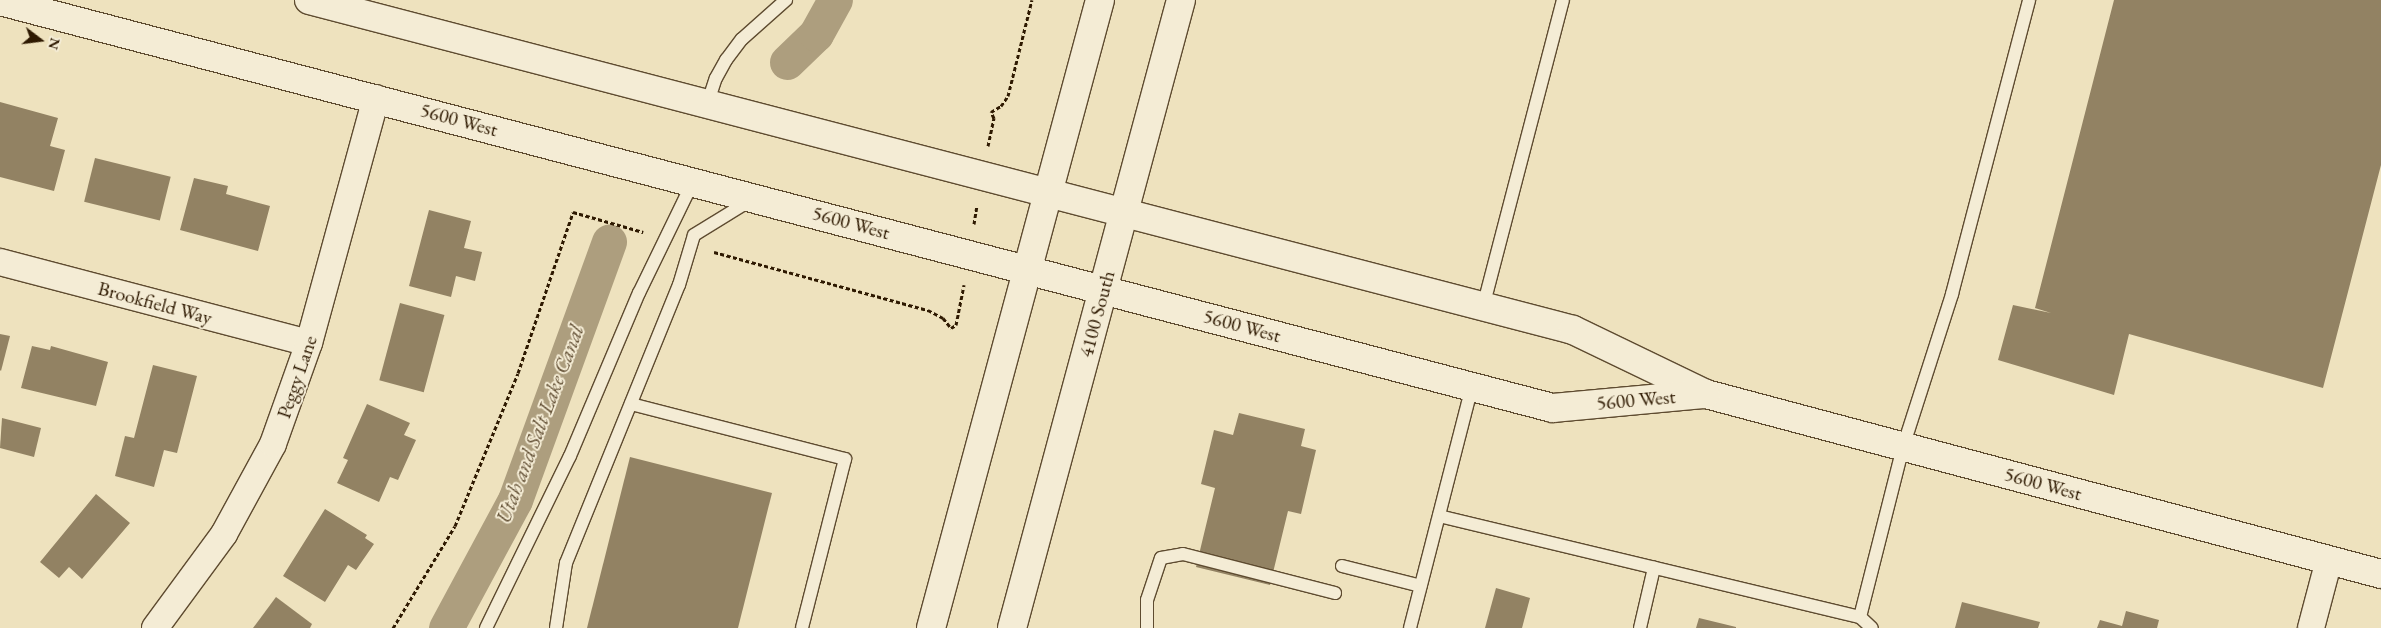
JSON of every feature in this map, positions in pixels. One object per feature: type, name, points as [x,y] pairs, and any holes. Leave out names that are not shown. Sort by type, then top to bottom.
[{"type":"main road","name":"5600 West","points":[[309,0],[1572,330],[1706,394],[2381,574]]},
{"type":"main road","points":[[931,628],[1100,0]]},
{"type":"main road","name":"4100 South","points":[[1012,628],[1181,0]]},
{"type":"main road","name":"5600 West","points":[[0,1],[693,181],[1553,408],[1706,394]]},
{"type":"street","name":"Peggy Lane","points":[[155,628],[224,534],[250,490],[276,436],[310,343],[376,98]]},
{"type":"street","name":"Brookfield Way","points":[[0,262],[310,343]]},
{"type":"street","points":[[2311,628],[2329,560]]},
{"type":"lane","points":[[707,105],[716,78],[726,60],[742,39],[786,0]]},
{"type":"lane","points":[[1484,306],[1563,0]]},
{"type":"lane","points":[[1860,617],[1904,447],[1952,294],[2030,0]]},
{"type":"lane","points":[[486,628],[570,456],[665,238],[693,181]]},
{"type":"lane","points":[[556,628],[566,563],[679,285],[694,235],[755,198]]},
{"type":"lane","points":[[1410,628],[1472,386]]},
{"type":"lane","points":[[631,404],[844,460],[802,628]]},
{"type":"lane","points":[[1439,516],[1860,617],[1872,628]]},
{"type":"lane","points":[[1147,628],[1147,600],[1161,558],[1183,554],[1334,593]]},
{"type":"lane","points":[[1342,566],[1421,586]]},
{"type":"lane","points":[[1640,628],[1654,568]]},
{"type":"path","points":[[994,118],[991,112],[1001,106],[1008,96],[1032,0]]},
{"type":"path","points":[[393,628],[455,526],[518,373],[573,212],[665,238]]},
{"type":"path","points":[[692,246],[928,310],[943,318],[951,328],[956,325]]},
{"type":"building","points":[[2114,0],[2381,0],[2381,165],[2323,388],[2129,334],[2114,395],[1998,360],[2013,305],[2051,313],[2035,308]]},
{"type":"building","points":[[0,102],[58,118],[50,146],[65,150],[54,191],[0,177]]},
{"type":"building","points":[[95,158],[171,177],[160,221],[84,202]]},
{"type":"building","points":[[194,178],[228,186],[226,194],[270,206],[258,251],[180,230]]},
{"type":"building","points":[[429,210],[471,221],[464,248],[482,252],[475,281],[456,276],[451,297],[409,286]]},
{"type":"building","points":[[400,303],[444,315],[424,392],[379,380]]},
{"type":"building","points":[[0,334],[10,336],[1,371],[0,370]]},
{"type":"building","points":[[32,346],[50,350],[51,346],[108,362],[96,406],[21,388]]},
{"type":"building","points":[[153,365],[197,376],[177,453],[164,450],[154,487],[115,476],[125,436],[134,438]]},
{"type":"building","points":[[367,404],[410,423],[404,435],[416,440],[398,480],[390,477],[379,502],[337,483],[348,460],[343,458]]},
{"type":"building","points":[[1239,413],[1305,429],[1301,446],[1316,450],[1301,514],[1288,511],[1270,585],[1196,567],[1215,488],[1201,484],[1214,430],[1233,435]]},
{"type":"building","points":[[2,418],[41,428],[34,457],[0,448]]},
{"type":"building","points":[[630,457],[772,493],[738,628],[587,628]]},
{"type":"building","points":[[96,494],[130,523],[82,579],[69,567],[59,578],[40,562]]},
{"type":"building","points":[[325,509],[367,535],[365,538],[374,544],[356,570],[348,565],[325,602],[283,576]]},
{"type":"building","points":[[1496,588],[1530,598],[1522,628],[1485,628]]},
{"type":"building","points":[[276,597],[312,624],[310,628],[253,628]]},
{"type":"building","points":[[1962,602],[2040,622],[2038,628],[1955,628]]},
{"type":"building","points":[[2126,611],[2159,620],[2157,628],[2097,628],[2100,620],[2122,626]]},
{"type":"building","points":[[1699,618],[1736,627],[1736,628],[1696,628]]},
{"type":"waterway","name":"Utah and Salt Lake Canal","points":[[787,62],[816,34],[835,0]]},
{"type":"waterway","name":"Utah and Salt Lake Canal","points":[[446,628],[515,500],[609,242]]}]
